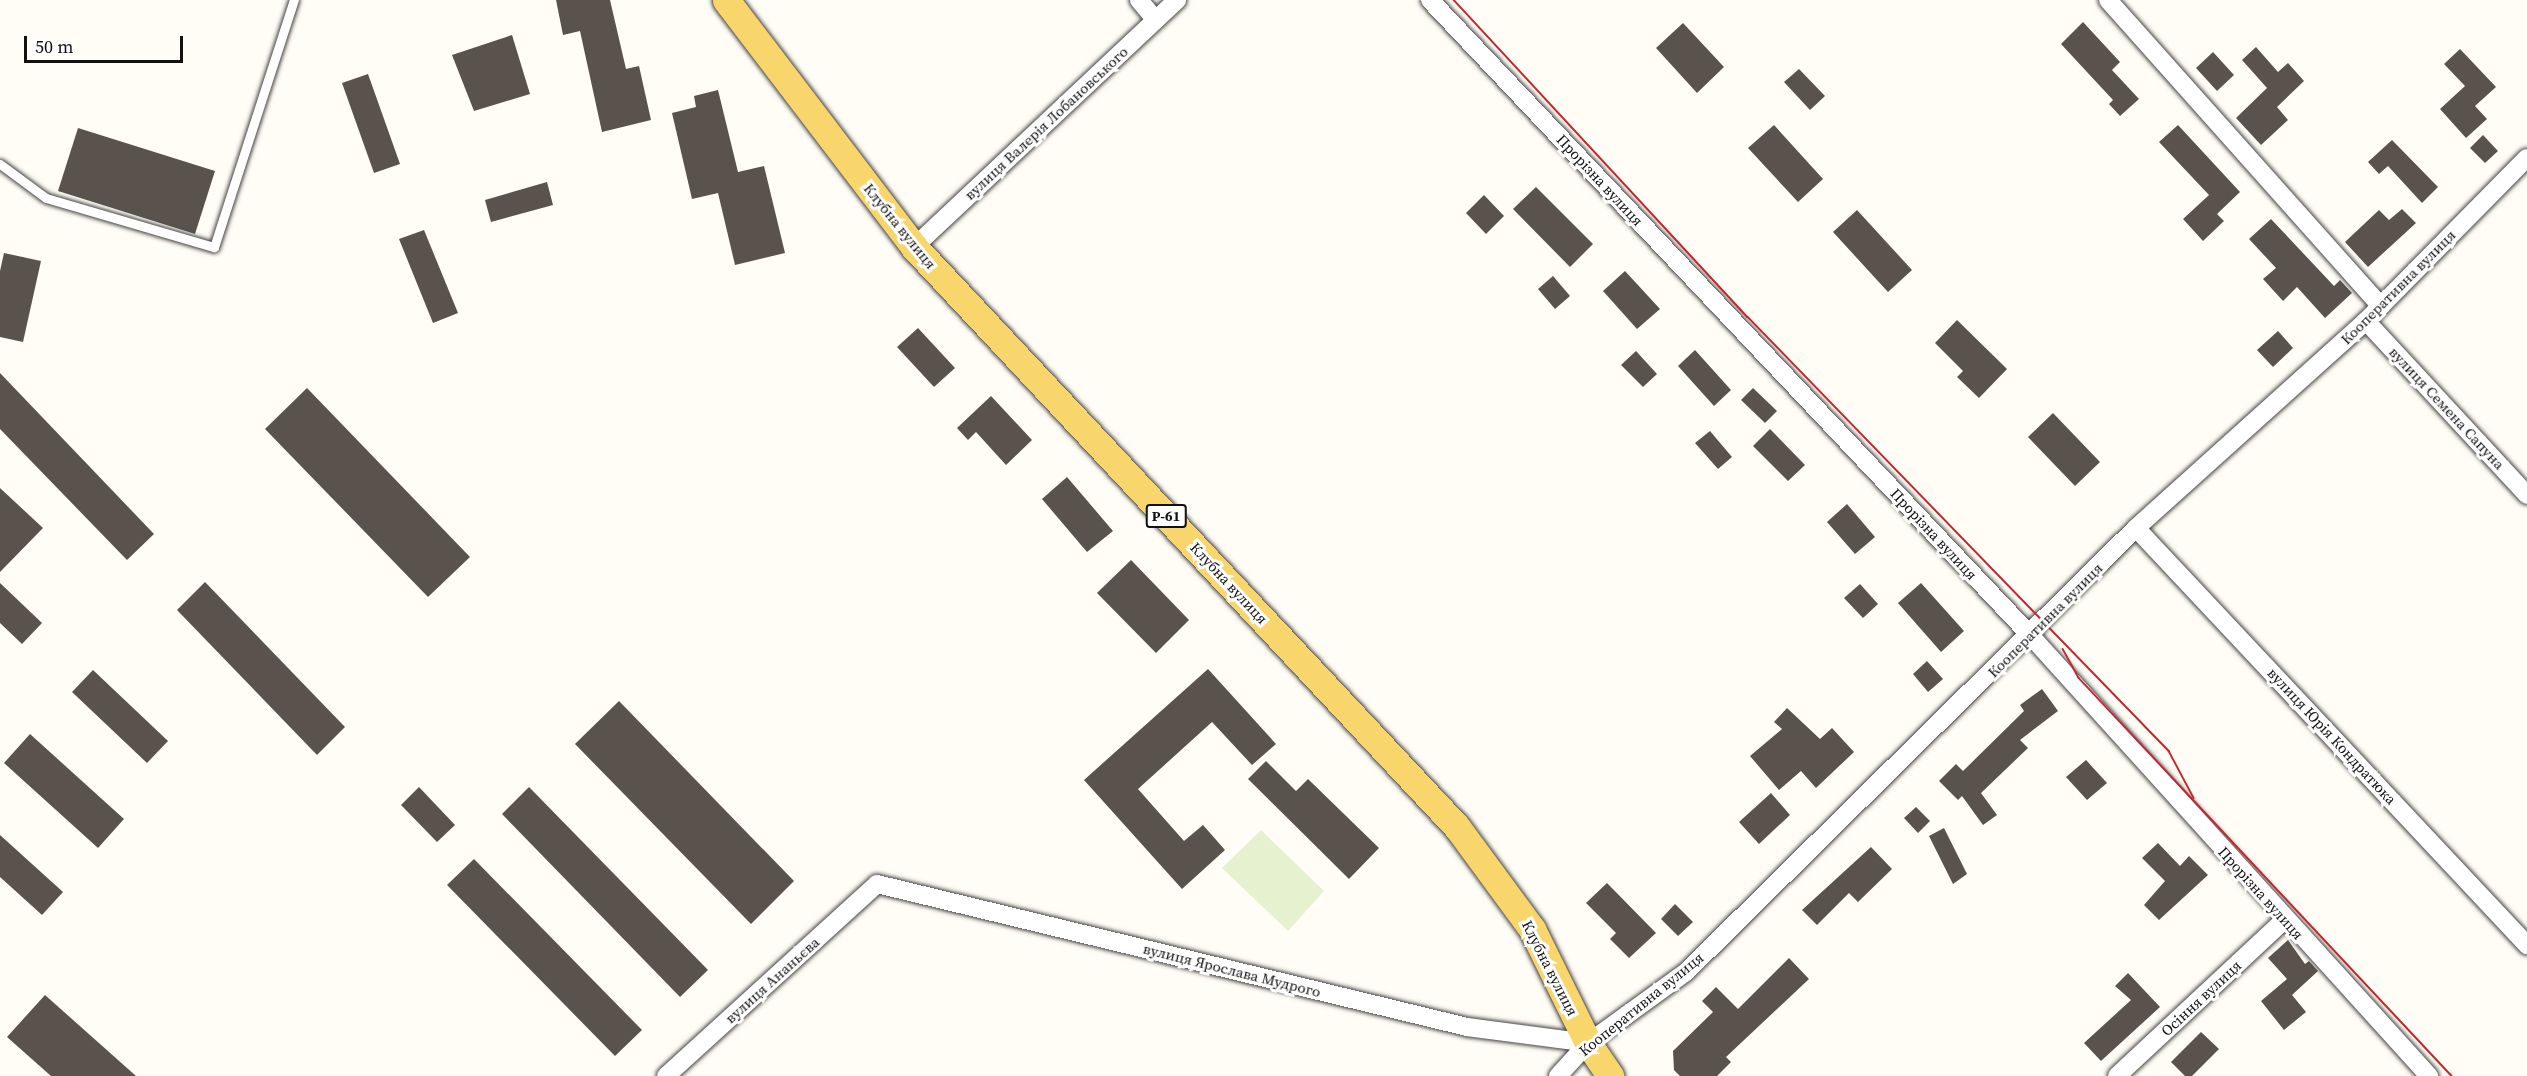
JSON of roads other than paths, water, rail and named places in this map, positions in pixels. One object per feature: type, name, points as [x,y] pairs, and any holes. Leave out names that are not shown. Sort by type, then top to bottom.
[{"type":"main road","name":"Клубна вулиця","points":[[726,0],[914,247],[1457,827],[1532,928],[1588,1043],[1610,1076]]},
{"type":"street","points":[[1139,0],[1156,20]]},
{"type":"street","name":"вулиця Валерія Лобановського","points":[[914,247],[1178,0]]},
{"type":"street","name":"Прорізна вулиця","points":[[1430,0],[2031,636],[2284,920],[2429,1076]]},
{"type":"street","points":[[2108,0],[2381,306]]},
{"type":"street","name":"Кооперативна вулиця","points":[[1558,1076],[1588,1043],[1686,972],[2031,636],[2136,528],[2366,321],[2527,158]]},
{"type":"street","name":"вулиця Семена Сапуна","points":[[2366,321],[2527,495]]},
{"type":"street","name":"вулиця Юрія Кондратюка","points":[[2136,528],[2527,945]]},
{"type":"street","name":"вулиця Ярослава Мудрого","points":[[877,884],[1467,1027],[1588,1043]]},
{"type":"street","name":"вулиця Ананьєва","points":[[666,1076],[877,884]]},
{"type":"street","name":"Осіння вулиця","points":[[2117,1076],[2284,920]]},
{"type":"lane","points":[[0,164],[46,198],[214,247],[294,0]]},
{"type":"tram line","points":[[1454,0],[1748,317],[2169,751],[2194,798]]},
{"type":"tram line","points":[[2063,649],[2079,678],[2452,1076]]}]
